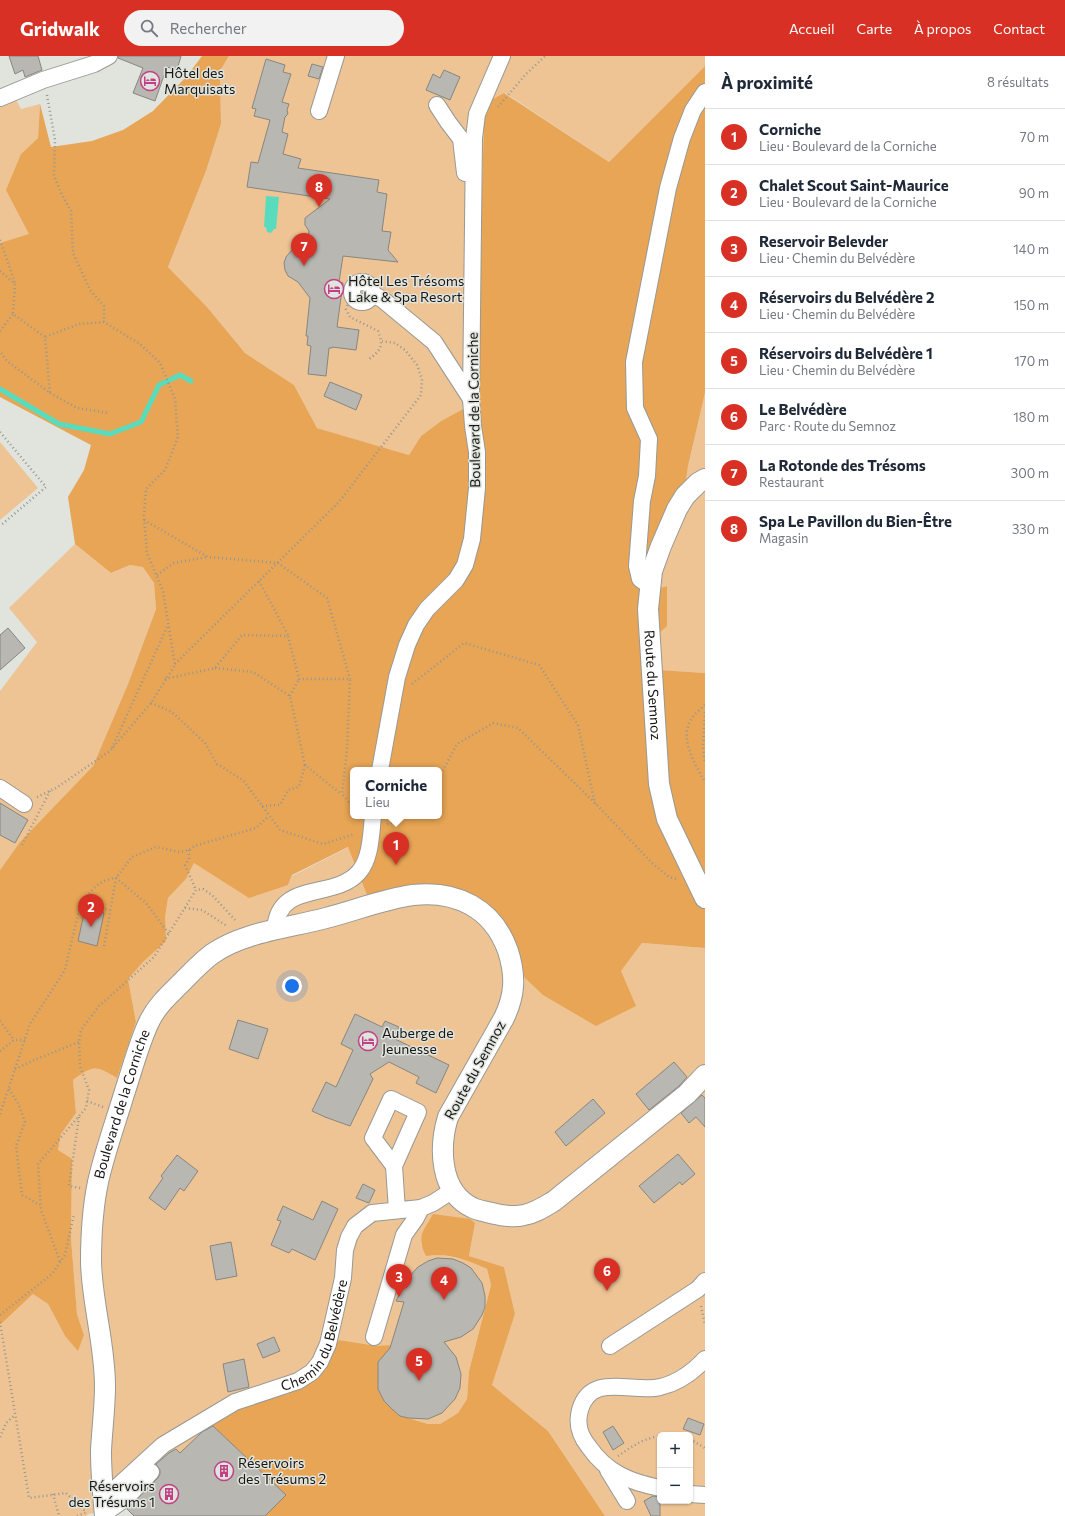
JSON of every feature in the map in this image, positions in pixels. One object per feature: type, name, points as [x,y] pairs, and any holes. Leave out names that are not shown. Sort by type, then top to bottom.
[{"type":"main road","name":"Route du Semnoz","points":[[701,890],[666,819],[659,784],[648,609],[652,571],[660,546],[677,510],[686,496],[698,483],[705,479]]},
{"type":"main road","name":"Route du Semnoz","points":[[275,930],[324,919],[394,899],[414,895],[435,895],[468,902],[482,911],[494,924],[504,940],[510,957],[514,988],[510,1004],[504,1018],[456,1100],[448,1117],[444,1131],[442,1148],[443,1163],[453,1190],[460,1199],[472,1207],[508,1216],[522,1216],[539,1210],[570,1190],[604,1160],[687,1094],[705,1075]]},
{"type":"main road","name":"Boulevard de la Corniche","points":[[100,1510],[105,1378],[93,1292],[91,1260],[93,1224],[98,1183],[110,1140],[140,1043],[150,1018],[161,1003],[193,970],[213,954],[247,938],[275,930]]},
{"type":"street","points":[[0,98],[43,80],[94,64],[109,56]]},
{"type":"street","points":[[319,111],[336,56]]},
{"type":"street","name":"Boulevard de la Corniche","points":[[381,767],[397,677],[406,645],[416,624],[427,609],[456,580],[465,565],[472,538],[477,488],[477,452],[471,399],[475,126],[477,114],[500,56]]},
{"type":"street","points":[[650,586],[640,579],[637,566],[642,501],[646,476],[648,439],[635,408],[634,362],[668,188],[682,138],[693,110],[705,92]]},
{"type":"street","points":[[437,105],[461,139],[473,260]]},
{"type":"street","points":[[352,294],[354,286],[362,282],[367,283],[370,286],[372,294],[382,299],[434,342],[471,399]]},
{"type":"street","points":[[0,788],[24,804]]},
{"type":"street","points":[[275,930],[279,910],[286,903],[305,893],[334,887],[350,880],[359,872],[365,862],[373,822]]},
{"type":"street","points":[[394,1166],[397,1210]]},
{"type":"street","name":"Chemin du Belvédère","points":[[100,1510],[163,1445],[235,1402],[298,1381],[312,1372],[320,1362],[328,1344],[343,1278],[345,1250],[349,1237],[355,1226],[372,1213],[421,1208],[433,1203],[453,1190]]},
{"type":"street","points":[[374,1337],[404,1235],[421,1208]]},
{"type":"street","points":[[610,1346],[698,1289],[705,1281]]},
{"type":"street","points":[[627,1501],[605,1466],[595,1455],[580,1433],[579,1414],[582,1404],[588,1396],[599,1389],[611,1386],[658,1388],[672,1384],[687,1376],[705,1359]]},
{"type":"street","points":[[605,1466],[621,1476],[644,1485],[657,1487]]},
{"type":"street","points":[[100,1510],[126,1498],[151,1472]]},
{"type":"street","points":[[693,1494],[705,1495]]},
{"type":"path","points":[[475,126],[500,105],[526,74],[545,56]]},
{"type":"path","points":[[46,88],[54,140],[54,176],[62,195],[72,210],[73,253],[90,290],[104,306],[104,322]]},
{"type":"path","points":[[0,240],[15,284],[13,314],[0,331]]},
{"type":"path","points":[[0,271],[15,284]]},
{"type":"path","points":[[352,294],[346,309],[350,317],[378,331],[382,341],[378,352],[368,360]]},
{"type":"path","points":[[13,314],[45,337],[50,393]]},
{"type":"path","points":[[45,337],[79,324],[104,322],[140,344],[160,363],[175,399],[178,437],[165,470],[146,489],[144,520],[147,553],[164,591],[175,665]]},
{"type":"path","points":[[24,804],[50,790],[110,752],[152,703],[165,679],[175,665],[339,502],[422,395],[422,379],[417,366],[409,355],[395,343],[382,341]]},
{"type":"path","points":[[0,351],[7,361],[50,393],[77,408],[109,413]]},
{"type":"path","points":[[0,432],[46,487],[0,526]]},
{"type":"path","points":[[144,520],[208,557]]},
{"type":"path","points":[[157,576],[174,563],[208,557],[278,563],[327,598],[350,679],[342,794]]},
{"type":"path","points":[[259,582],[288,636],[299,679],[290,696],[305,765],[299,787],[288,790],[280,805],[262,806]]},
{"type":"path","points":[[110,752],[169,625]]},
{"type":"path","points":[[215,668],[242,635],[288,636]]},
{"type":"path","points":[[393,698],[464,643],[540,665],[578,725],[596,804]]},
{"type":"path","points":[[165,679],[215,668],[253,672],[290,696]]},
{"type":"path","points":[[299,679],[350,679]]},
{"type":"path","points":[[152,703],[172,712],[205,743],[217,764],[243,780],[280,830],[323,844],[373,822]]},
{"type":"path","points":[[705,704],[692,718],[687,729],[687,737],[692,757],[705,782]]},
{"type":"path","points":[[705,712],[703,747],[705,763]]},
{"type":"path","points":[[442,772],[456,744],[493,723],[518,728],[596,804],[652,863],[669,877],[701,890]]},
{"type":"path","points":[[305,765],[342,794],[350,803]]},
{"type":"path","points":[[22,844],[50,790]]},
{"type":"path","points":[[104,946],[116,878],[132,857],[156,847],[179,852],[189,850],[194,846],[256,828],[269,816]]},
{"type":"path","points":[[189,850],[189,859],[185,865],[196,890]]},
{"type":"path","points":[[0,1114],[30,1024],[66,970],[79,910],[96,885],[109,878],[116,878],[146,903],[169,934]]},
{"type":"path","points":[[60,1261],[41,1210],[38,1164],[86,1108],[89,1090],[80,1066],[79,1042],[81,1030],[98,1006],[154,957],[196,890]]},
{"type":"path","points":[[185,908],[202,910],[228,927],[238,924],[212,895],[203,890],[196,890]]},
{"type":"path","points":[[82,904],[110,910]]},
{"type":"path","points":[[0,1021],[14,1040]]},
{"type":"path","points":[[0,1052],[14,1040],[25,1040]]},
{"type":"path","points":[[15,1070],[39,1058],[79,1042]]},
{"type":"path","points":[[9,1088],[19,1105],[25,1122],[16,1146],[22,1195],[41,1205]]},
{"type":"path","points":[[78,1195],[80,1188],[69,1186],[79,1116]]},
{"type":"path","points":[[0,1315],[52,1274],[65,1255],[75,1210]]},
{"type":"path","points":[[0,1322],[29,1498],[66,1493],[84,1508]]},
{"type":"path","points":[[0,1437],[6,1423],[15,1415]]},
{"type":"path","points":[[605,1466],[640,1442],[657,1436]]},
{"type":"path","points":[[693,1441],[705,1448]]},
{"type":"path","points":[[53,1494],[59,1516]]},
{"type":"path","points":[[77,1516],[100,1510]]},
{"type":"shaded area","points":[[202,56],[229,56],[220,71],[221,124],[206,171],[168,267],[207,307],[245,353],[294,385],[317,428],[409,455],[421,436],[441,421],[476,402],[484,119],[493,99],[504,93],[609,162],[705,66],[705,393],[688,466],[681,517],[663,557],[659,588],[667,586],[667,626],[657,635],[659,670],[705,673],[705,948],[642,943],[621,971],[636,1006],[596,1026],[543,995],[525,978],[516,961],[458,893],[370,902],[348,847],[292,875],[288,885],[249,898],[194,863],[186,879],[168,898],[165,918],[166,941],[144,961],[128,979],[136,1022],[117,1078],[95,1068],[90,1069],[73,1080],[76,1113],[61,1134],[58,1150],[72,1159],[71,1238],[77,1314],[84,1335],[78,1351],[65,1336],[48,1304],[33,1294],[0,1325],[0,870],[20,842],[93,766],[128,684],[156,609],[154,583],[143,567],[130,565],[111,573],[75,544],[68,497],[84,470],[91,445],[0,397],[0,243],[29,234],[6,190],[21,154],[38,138],[40,104],[51,147],[92,141],[123,130],[153,111],[187,76]]},
{"type":"shaded area","points":[[229,56],[705,56],[705,66],[609,162],[505,93],[484,119],[476,402],[441,421],[421,436],[409,455],[317,428],[294,385],[245,353],[207,307],[168,267],[206,171],[221,124],[220,71]]},
{"type":"shaded area","points":[[16,100],[21,109],[40,104],[38,138],[21,154],[29,235],[0,243],[0,105]]},
{"type":"shaded area","points":[[266,196],[279,197],[276,229],[274,229],[271,233],[267,232],[266,227],[264,227]]},
{"type":"shaded area","points":[[705,393],[705,673],[658,670],[657,634],[667,586],[658,588],[663,557],[681,517],[688,466]]},
{"type":"shaded area","points":[[0,442],[38,488],[0,520]]},
{"type":"shaded area","points":[[75,544],[111,573],[130,565],[143,566],[154,583],[156,609],[128,684],[93,766],[20,842],[0,870],[0,691],[37,642],[9,608]]},
{"type":"shaded area","points":[[349,847],[429,890],[621,971],[642,943],[705,948],[705,1516],[605,1516],[548,1431],[492,1385],[515,1314],[504,1267],[469,1256],[475,1223],[421,1236],[421,1245],[438,1254],[466,1260],[487,1269],[491,1285],[469,1371],[467,1399],[458,1413],[440,1424],[428,1424],[400,1416],[384,1401],[378,1389],[377,1346],[339,1340],[304,1383],[288,1394],[249,1403],[212,1424],[286,1495],[265,1516],[134,1516],[125,1507],[89,1514],[86,1516],[0,1516],[0,1325],[33,1294],[48,1304],[65,1336],[78,1350],[84,1335],[77,1314],[71,1238],[72,1160],[58,1150],[61,1134],[76,1113],[73,1080],[87,1069],[102,1068],[117,1078],[136,1022],[128,979],[144,961],[165,918],[168,898],[186,879],[194,863],[278,887],[288,885],[292,876]]},
{"type":"shaded area","points":[[433,1214],[470,1219],[475,1223],[469,1256],[504,1267],[515,1314],[492,1385],[548,1431],[605,1516],[265,1516],[286,1495],[211,1424],[212,1422],[249,1403],[288,1394],[304,1383],[339,1340],[377,1346],[393,1345],[378,1389],[384,1401],[400,1416],[428,1424],[440,1424],[458,1413],[467,1399],[469,1371],[491,1285],[487,1269],[449,1256],[426,1256],[421,1244],[421,1239],[422,1234]]},
{"type":"building","points":[[9,56],[38,56],[42,70],[25,77],[23,70],[15,74]]},
{"type":"building","name":"Hôtel des Marquisats","points":[[118,56],[181,56],[177,70],[167,67],[155,101],[133,93],[143,68],[118,58]]},
{"type":"building","points":[[266,59],[285,65],[283,72],[291,74],[282,102],[289,104],[287,110],[288,114],[285,117],[282,132],[288,134],[283,154],[301,159],[298,168],[379,180],[377,192],[387,194],[382,231],[391,232],[388,250],[398,262],[343,256],[339,282],[343,283],[337,327],[359,330],[356,350],[332,347],[329,348],[326,376],[308,374],[311,346],[307,345],[308,336],[306,336],[310,298],[298,282],[288,276],[284,263],[286,257],[291,251],[297,248],[307,248],[309,231],[305,225],[305,218],[330,199],[247,187],[251,162],[258,163],[270,120],[254,116],[256,109],[252,108]]},
{"type":"building","points":[[312,64],[323,67],[319,79],[308,76]]},
{"type":"building","points":[[444,70],[460,77],[450,100],[426,90],[433,74],[440,78]]},
{"type":"building","points":[[330,382],[362,395],[356,410],[324,396]]},
{"type":"building","points":[[8,628],[25,648],[0,670],[0,635]]},
{"type":"building","points":[[0,803],[28,820],[15,843],[0,835]]},
{"type":"building","points":[[85,909],[104,913],[97,946],[78,941]]},
{"type":"building","points":[[355,1014],[382,1027],[385,1021],[399,1027],[393,1038],[449,1065],[436,1093],[416,1083],[419,1077],[389,1062],[370,1074],[373,1079],[350,1126],[312,1111],[326,1082],[336,1087],[353,1050],[341,1044]]},
{"type":"building","points":[[238,1020],[268,1029],[258,1059],[229,1049]]},
{"type":"building","points":[[674,1062],[687,1077],[679,1086],[649,1110],[636,1094]]},
{"type":"building","points":[[702,1095],[705,1098],[705,1127],[696,1117],[689,1123],[681,1113]]},
{"type":"building","points":[[593,1099],[605,1113],[566,1146],[555,1132]]},
{"type":"building","points":[[678,1154],[695,1174],[682,1185],[680,1182],[654,1203],[639,1186]]},
{"type":"building","points":[[177,1155],[198,1171],[184,1191],[180,1188],[165,1210],[149,1198],[163,1178],[161,1176]]},
{"type":"building","points":[[363,1184],[375,1190],[369,1203],[356,1198]]},
{"type":"building","points":[[322,1201],[338,1209],[315,1260],[292,1249],[289,1253],[271,1245],[281,1221],[277,1220],[283,1206],[313,1220]]},
{"type":"building","points":[[231,1242],[237,1276],[216,1280],[210,1246]]},
{"type":"building","points":[[437,1258],[453,1259],[471,1268],[482,1283],[485,1296],[485,1307],[473,1329],[461,1337],[444,1342],[456,1357],[461,1374],[460,1388],[455,1399],[442,1413],[428,1419],[408,1418],[400,1416],[384,1401],[378,1389],[378,1362],[390,1348],[404,1302],[396,1301],[407,1279],[418,1267]]},
{"type":"building","points":[[274,1337],[280,1351],[263,1358],[257,1344]]},
{"type":"building","points":[[244,1359],[249,1387],[228,1392],[223,1364]]},
{"type":"building","points":[[688,1418],[704,1424],[700,1435],[683,1429]]},
{"type":"building","name":"Réservoirs des Trésums 2","points":[[213,1426],[286,1495],[265,1516],[134,1516],[127,1509],[158,1478],[160,1470],[156,1464],[176,1449],[180,1453],[202,1432]]},
{"type":"building","points":[[613,1426],[624,1443],[613,1450],[603,1432]]},
{"type":"building","points":[[653,1496],[657,1497],[657,1504],[660,1504],[660,1516],[651,1516],[644,1501]]},
{"type":"waterway","points":[[0,389],[59,424],[110,434],[141,422],[159,385],[180,375],[191,381]]},
{"type":"place","name":"Hôtel des Marquisats","points":[[150,81]]},
{"type":"place","name":"Spa Le Pavillon du Bien-Être","points":[[319,207]]},
{"type":"place","name":"La Rotonde des Trésoms","points":[[304,266]]},
{"type":"place","name":"Hôtel Les Trésoms Lake & Spa Resort","points":[[334,289]]},
{"type":"place","name":"Corniche","points":[[396,865]]},
{"type":"place","name":"Chalet Scout Saint-Maurice","points":[[91,927]]},
{"type":"place","name":"Auberge de Jeunesse","points":[[368,1041]]},
{"type":"place","name":"Le Belvédère","points":[[607,1291]]},
{"type":"place","name":"Reservoir Belevder","points":[[399,1297]]},
{"type":"place","name":"Réservoirs du Belvédère 2","points":[[444,1300]]},
{"type":"place","name":"Réservoirs du Belvédère 1","points":[[419,1381]]},
{"type":"place","name":"Réservoirs des Trésums 2","points":[[224,1471]]},
{"type":"place","name":"Réservoirs des Trésums 1","points":[[169,1494]]}]
